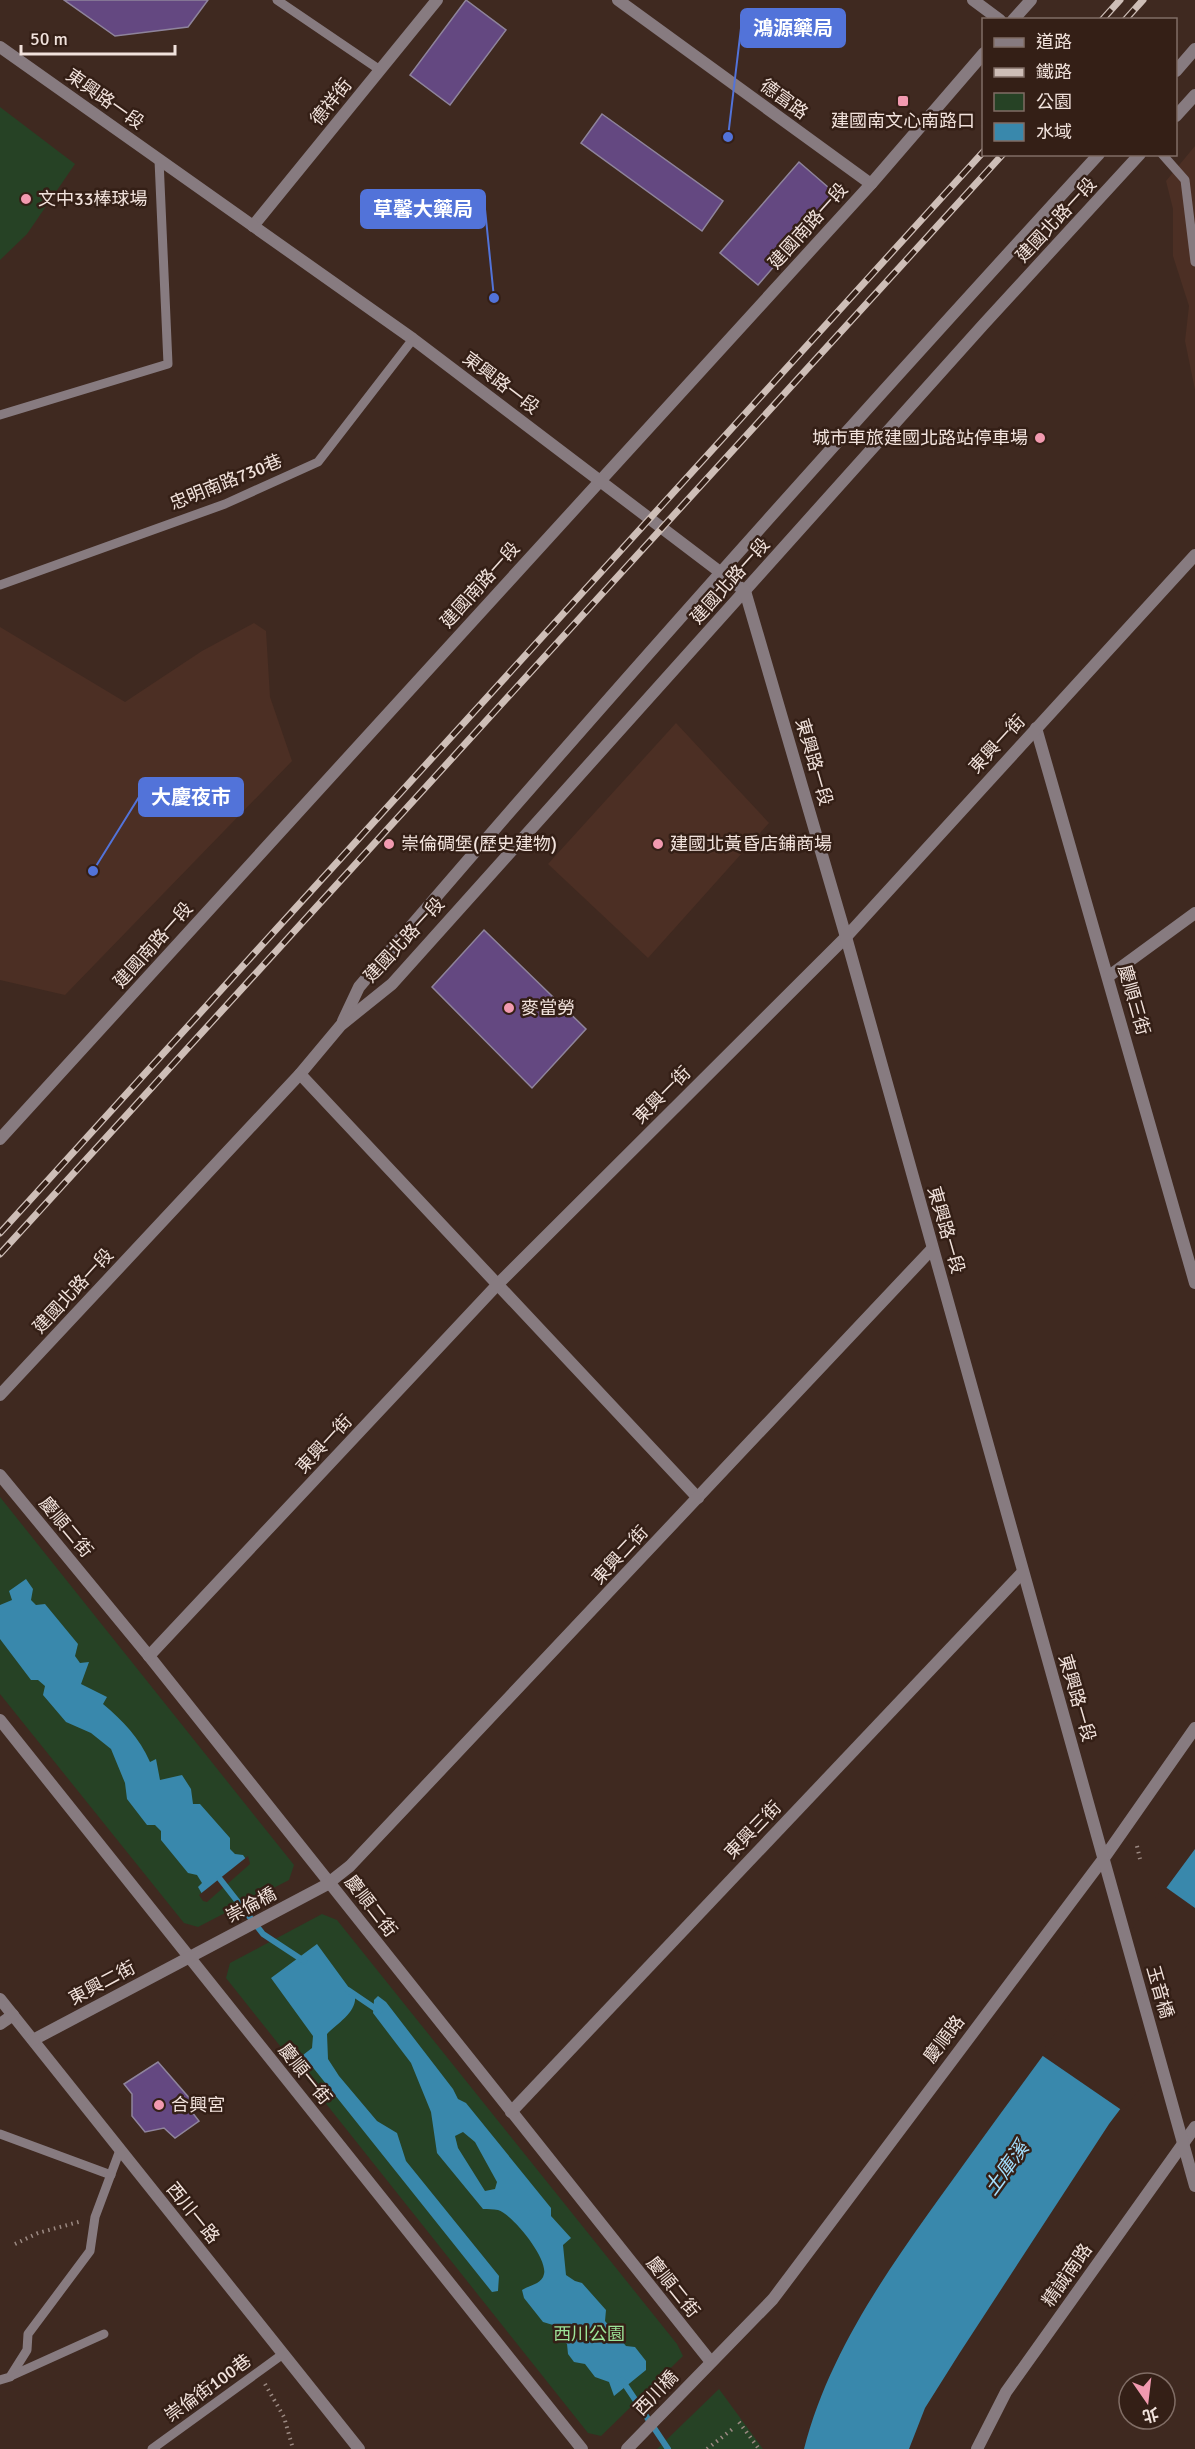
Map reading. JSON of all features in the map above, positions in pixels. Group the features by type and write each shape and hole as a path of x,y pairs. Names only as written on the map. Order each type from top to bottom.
{"street":[{"name":"德祥街","path":"253,226 437,0"},
{"name":"德富路","path":"618,0 871,184"},
{"path":"973,0 997,18"},
{"path":"1015,18 1032,0"},
{"name":"東興路一段","path":"0,47 413,339 745,591 846,937 1022,1573 1116,1902"},
{"path":"1177,70 1195,49"},
{"name":"建國南路一段","path":"0,1139 871,184 982,54"},
{"path":"1177,115 1195,95"},
{"name":"建國北路一段","path":"341,1025 359,987 585,724 1097,156"},
{"name":"建國北路一段","path":"0,1395 300,1074 341,1025 392,984 983,325 1138,156"},
{"name":"東興一街","path":"149,1656 498,1284 846,937 1195,555"},
{"name":"慶順三街","path":"1036,728 1109,976 1195,1283"},
{"path":"1109,976 1195,913"},
{"path":"300,1074 698,1498"},
{"name":"東興二街","path":"330,1882 350,1866 932,1249"},
{"name":"慶順二街","path":"0,1475 149,1656 711,2362"},
{"name":"東興三街","path":"511,2112 1022,1573"},
{"name":"慶順一街","path":"0,1720 582,2449"},
{"name":"慶順路","path":"711,2362 773,2299 1104,1858 1195,1728"},
{"name":"崇倫橋","path":"189,1958 330,1882"},
{"name":"玉音橋","path":"1116,1902 1171,2093 1183,2144"},
{"name":"東興二街","path":"33,2040 189,1958"},
{"name":"西川一路","path":"0,1999 359,2449"},
{"path":"0,2024 13,2015"},
{"name":"精誠南路","path":"977,2449 1006,2392 1195,2127"},
{"path":"1183,2144 1195,2186"},
{"name":"西川橋","path":"627,2449 711,2362"}],"lane":[{"path":"277,0 380,70"},
{"path":"1164,156 1185,180 1195,262"},
{"path":"0,415 168,364 159,160"},
{"name":"忠明南路730巷","path":"0,585 225,504 318,462 413,339"},
{"path":"0,2134 111,2175"},
{"path":"5,2378 27,2350 28,2334 90,2251 95,2217 120,2150"},
{"path":"5,2378 104,2334"},
{"name":"崇倫街100巷","path":"152,2449 283,2354"}],"path":[{"path":"1137,1846 1140,1859"},
{"path":"15,2244 38,2233 95,2217"},
{"path":"258,2373 284,2417 293,2449"},
{"path":"739,2422 759,2449"},
{"path":"707,2449 735,2427"}],"shaded area":[{"path":"1195,146 1195,390 1185,341 1189,306 1173,256 1173,209 1166,181"},
{"path":"254,623 266,631 270,697 292,761 65,995 0,980 0,627 125,702 202,651"},
{"name":"建國北黃昏店鋪商場","path":"676,723 769,823 648,958 548,864"}],"green space":[{"name":"文中33棒球場","path":"0,107 75,164 27,234 0,260"},
{"path":"0,1497 294,1865 289,1880 198,1927 184,1923 0,1694"},
{"name":"西川公園","path":"322,1914 337,1920 677,2344 683,2356 601,2436 588,2433 226,1978 230,1963"},
{"path":"719,2389 763,2449 657,2449"}],"water":[{"path":"26,1579 33,1589 31,1600 36,1605 45,1604 78,1644 75,1656 80,1663 89,1662 81,1684 107,1697 103,1704 130,1730 150,1762 156,1759 160,1780 182,1775 191,1789 193,1804 200,1804 230,1838 230,1849 235,1854 243,1855 248,1862 205,1899 198,1887 202,1883 197,1875 188,1873 161,1840 161,1831 155,1825 147,1825 127,1799 125,1783 111,1749 91,1733 66,1722 43,1695 45,1686 38,1680 31,1680 0,1639 0,1605 12,1600 9,1591"},
{"name":"土庫溪","path":"1195,1849 1195,2010 1109,2124 959,2354 925,2408 909,2449 804,2449 817,2407 834,2367 876,2290 900,2253"},
{"path":"317,1944 355,1996 350,2012 327,2034 328,2059 339,2076 377,2121 397,2133 406,2161 499,2276 498,2291 492,2292 303,2055 312,2048 313,2036 271,1978"},
{"path":"378,1996 386,2002 453,2089 458,2099 466,2103 551,2208 551,2216 571,2238 563,2245 566,2275 582,2283 606,2310 605,2321 626,2346 635,2347 646,2361 646,2370 614,2396 609,2382 595,2377 585,2364 574,2362 568,2354 567,2344 553,2325 543,2322 524,2298 522,2290 538,2282 544,2274 544,2267 535,2248 520,2228 504,2213 498,2210 483,2209 437,2153 431,2112 411,2063 373,2013 374,2000","holes":["463,2132 475,2142 497,2182 495,2189 485,2191 458,2148 455,2136"]}],"pier":[{"path":"248,1856 250,1864 207,1902 203,1901 199,1895"},
{"path":"1164,1886 1195,1908 1195,2015 1123,2111 1040,2054"}],"building":[{"path":"64,0 208,0 188,27 115,36"},
{"path":"466,0 506,30 450,105 410,75"},
{"path":"602,114 723,201 702,231 581,143"},
{"path":"799,162 836,194 758,285 720,253"},
{"name":"麥當勞","path":"484,930 586,1029 532,1088 432,987"},
{"name":"合興宮","path":"158,2062 191,2100 188,2107 199,2121 175,2138 164,2128 145,2132 132,2116 132,2094 124,2084"}],"waterway":[{"path":"220,1879 263,1934 304,1961"},
{"path":"348,1990 379,2011"},
{"path":"622,2380 668,2449"}],"railway":[{"path":"1104,18 1120,0"},
{"path":"1127,18 1143,0"},
{"path":"0,1233 982,153"},
{"path":"0,1254 1001,156"}],"place":[{"name":"建國南文心南路口","path":"903,101"},
{"name":"鴻源藥局","path":"728,137"},
{"name":"文中33棒球場","path":"26,199"},
{"name":"草馨大藥局","path":"494,298"},
{"name":"城市車旅建國北路站停車場","path":"1040,438"},
{"name":"崇倫碉堡(歷史建物)","path":"389,844"},
{"name":"建國北黃昏店鋪商場","path":"658,844"},
{"name":"大慶夜市","path":"93,871"},
{"name":"麥當勞","path":"509,1008"},
{"name":"合興宮","path":"159,2105"}]}
